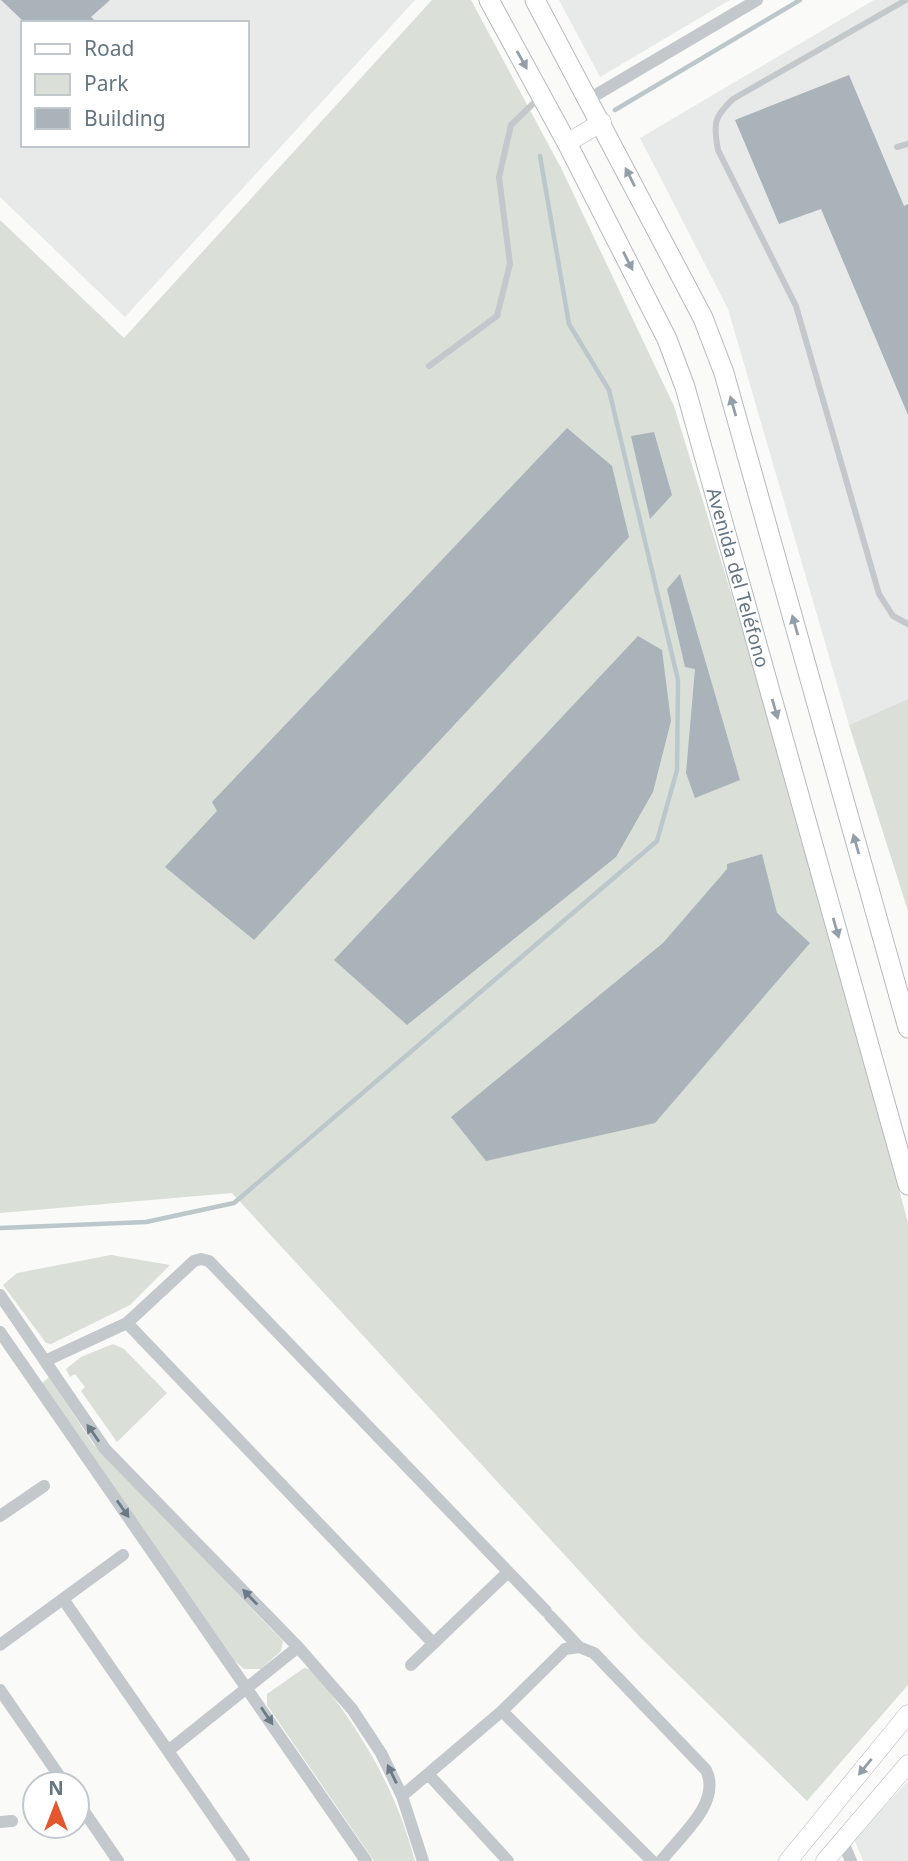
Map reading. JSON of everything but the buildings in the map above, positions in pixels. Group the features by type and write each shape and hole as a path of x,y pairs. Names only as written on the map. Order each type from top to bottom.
{"main road":[{"name":"Avenida del Teléfono","path":"489,0 567,143 667,338 685,387 908,1185"},
{"path":"535,0 703,318 724,373 908,1028"},
{"path":"567,143 601,122"},
{"path":"788,1861 908,1714"},
{"path":"825,1861 908,1764"}],"street":[{"path":"589,99 757,0"},
{"path":"32,1380 48,1365 127,1323 194,1261 209,1261 579,1647 594,1653 706,1770 712,1782 709,1799 661,1861"},
{"path":"0,1295 105,1449 298,1647 352,1709 381,1753 402,1796 423,1861"},
{"path":"127,1323 433,1643"},
{"path":"0,1332 366,1861"},
{"path":"2,1509 44,1486"},
{"path":"0,1645 123,1555"},
{"path":"411,1665 508,1572"},
{"path":"63,1599 244,1861"},
{"path":"168,1751 249,1689 298,1647"},
{"path":"402,1796 502,1711 565,1649 579,1647"},
{"path":"0,1690 55,1770"},
{"path":"502,1711 652,1861"},
{"path":"429,1775 508,1861"},
{"path":"91,1821 118,1861"},
{"path":"842,1842 851,1861"}],"lane":[{"path":"906,0 733,99 717,114 715,132 718,150 796,306 879,594 893,616 908,624"},
{"path":"429,366 497,316 510,264 499,177 512,125 542,96"},
{"path":"897,147 908,144"}],"shaded area":[{"path":"0,0 415,0 125,317 0,197"},
{"path":"559,0 730,0 600,77"},
{"path":"874,0 908,0 908,699 849,725 728,309 640,138"},
{"path":"908,1781 908,1861 863,1861 854,1839"}],"green space":[{"path":"432,0 471,0 562,170 674,406 790,787 908,1223 908,1685 807,1801 640,1637 232,1193 0,1213 0,220 124,338"},
{"path":"908,699 908,911 849,725"},
{"path":"111,1255 170,1265 130,1305 51,1344 46,1343 3,1285 17,1273"},
{"path":"113,1344 124,1349 167,1393 117,1442 81,1391 85,1387 75,1374 70,1377 66,1369 81,1357"},
{"path":"49,1377 93,1444 283,1641 281,1651 261,1669 244,1669 235,1661 41,1384"},
{"path":"304,1668 312,1670 319,1678 351,1722 377,1765 398,1810 415,1861 374,1861 267,1705 267,1694"}],"waterway":[{"path":"615,110 800,0"},
{"path":"0,1228 146,1222 234,1203 657,841 677,770 678,680 609,390 569,324 540,156"}]}
